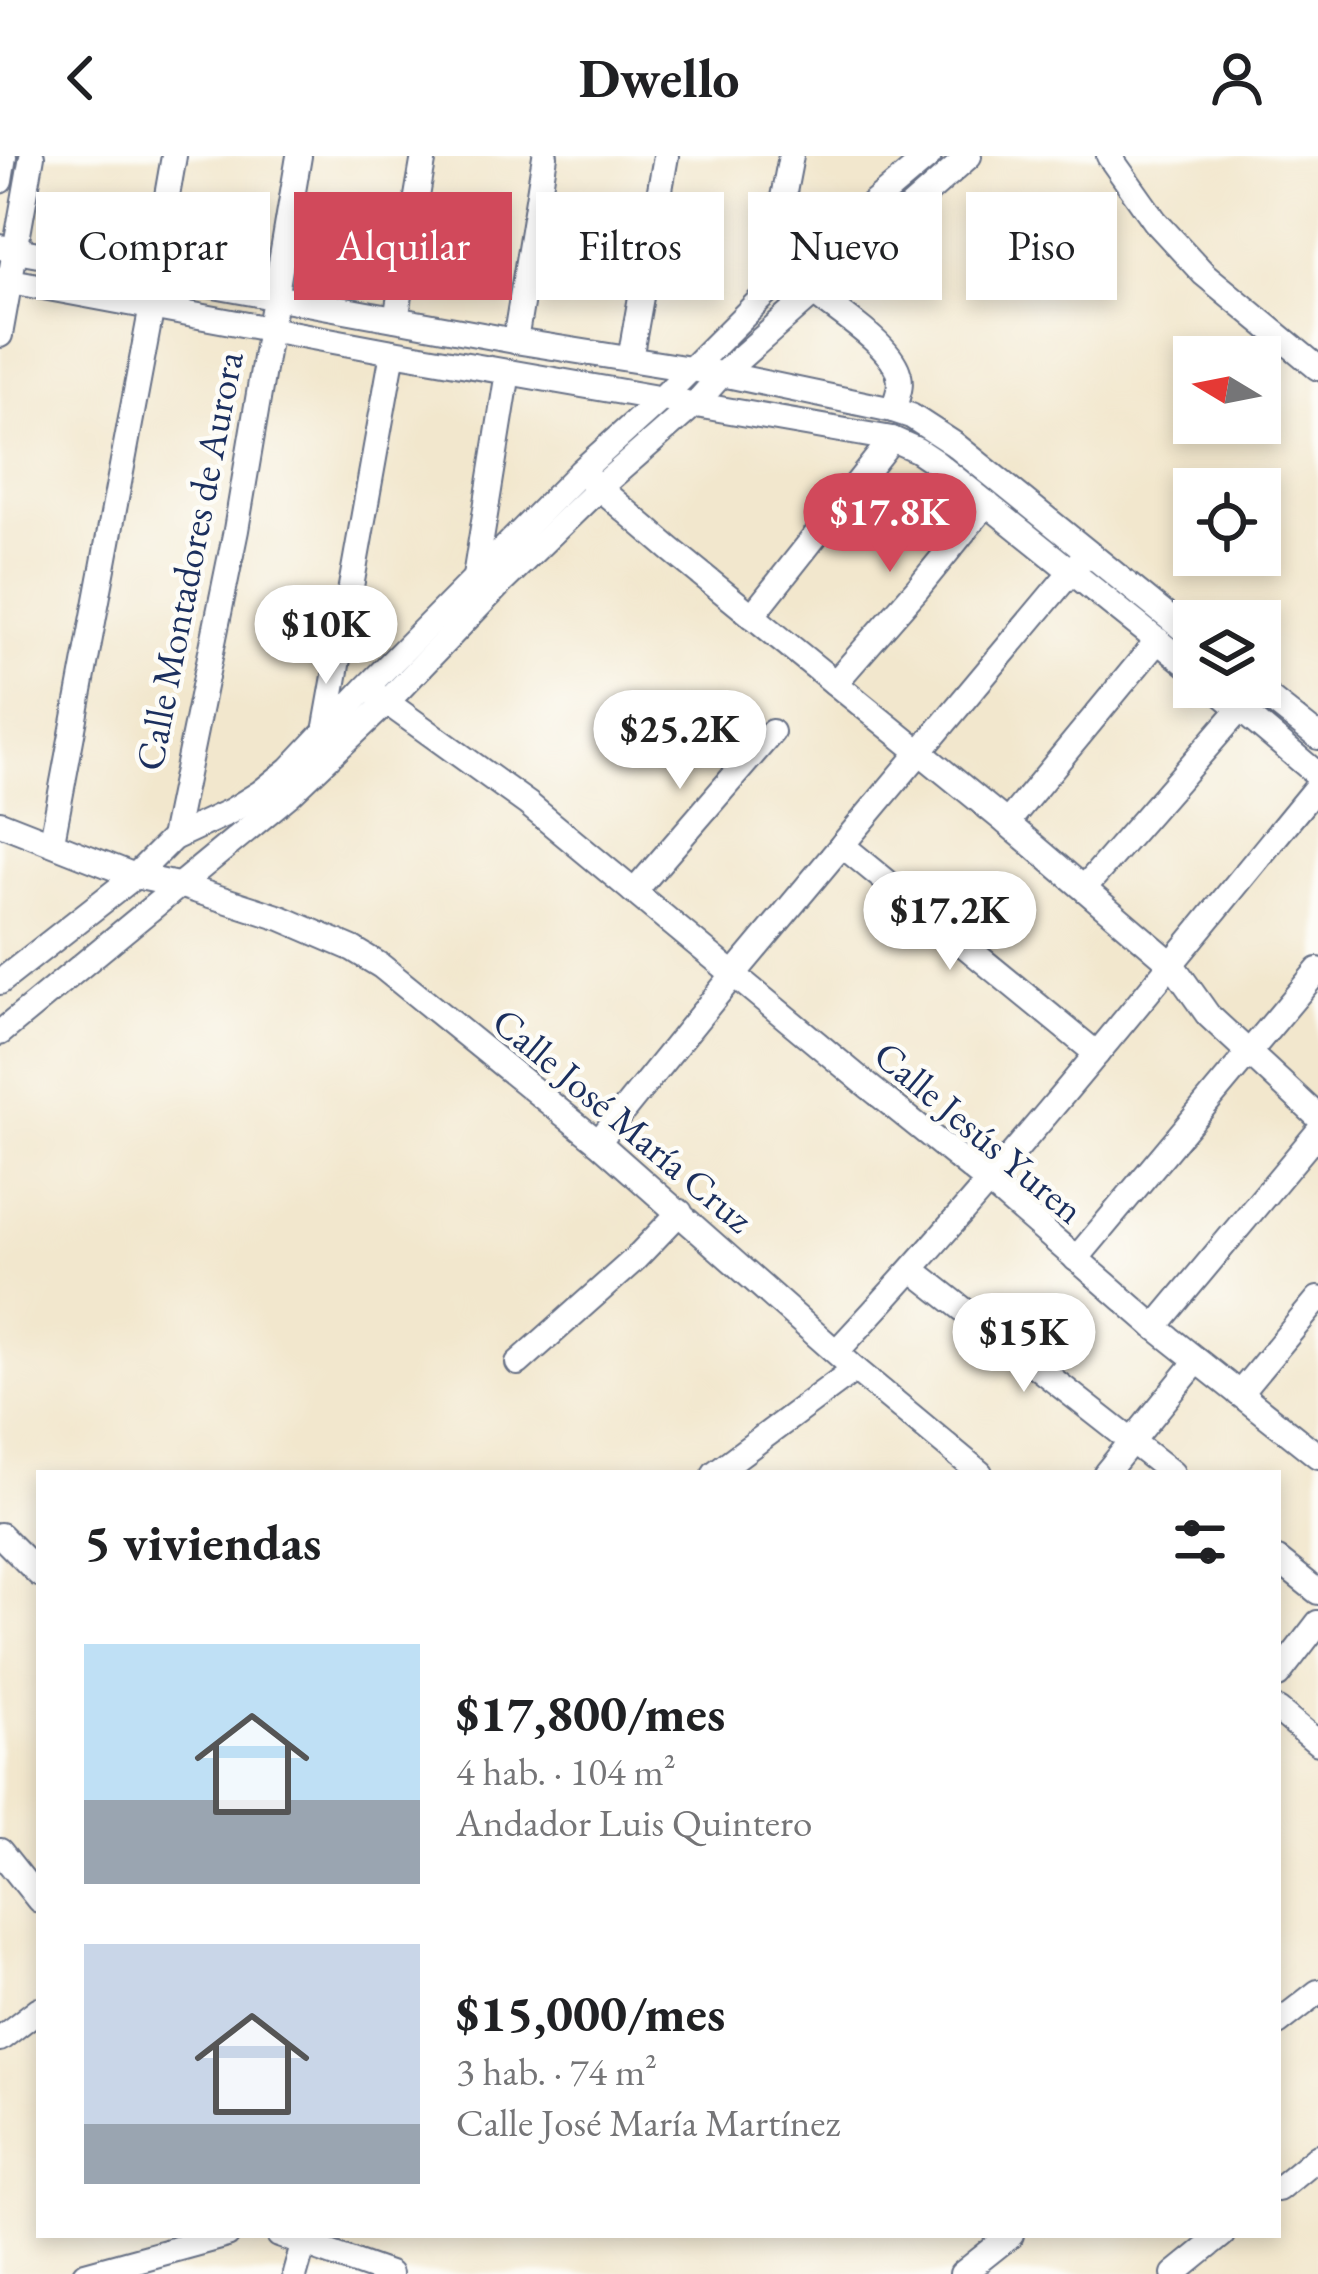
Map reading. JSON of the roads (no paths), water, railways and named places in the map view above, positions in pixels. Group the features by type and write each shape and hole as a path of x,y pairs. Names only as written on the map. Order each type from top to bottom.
{"street":[{"path":"0,181 4,156"},
{"path":"0,335 8,249 32,156"},
{"path":"168,192 174,156"},
{"name":"Calle Montadores de Aurora","path":"173,838 236,530 299,156"},
{"path":"396,319 424,156"},
{"path":"515,341 545,156"},
{"path":"630,359 666,156"},
{"path":"784,192 791,156"},
{"path":"928,192 969,156"},
{"path":"1109,156 1155,220 1204,274 1318,368"},
{"path":"885,192 924,158"},
{"path":"5,279 892,439 917,450 987,503 1173,624"},
{"path":"270,297 722,374 911,416 953,444 1173,652"},
{"path":"0,982 135,876 173,838 260,794 325,732 376,695 499,586 661,399 760,300"},
{"path":"0,1033 290,795 476,577 590,480 696,404 722,374 806,300"},
{"path":"823,300 886,352 897,368 900,387 893,410"},
{"path":"52,842 152,306"},
{"path":"325,732 393,352"},
{"path":"476,577 508,372"},
{"path":"752,616 892,439"},
{"path":"590,480 1171,963 1208,1015 1318,1117"},
{"path":"835,682 987,503"},
{"path":"598,1142 1080,561"},
{"path":"1007,823 1158,640"},
{"name":"Calle Jesús Yuren","path":"376,695 528,805 988,1182 1155,1327 1318,1456"},
{"path":"1281,708 1318,737"},
{"path":"1084,888 1240,709 1318,775"},
{"path":"634,892 772,732"},
{"path":"718,1470 846,1360 913,1270 1318,785"},
{"name":"Calle José María Cruz","path":"0,823 135,876 182,886 281,919 367,957 598,1142 976,1470"},
{"path":"842,845 1097,1054"},
{"path":"1076,1259 1318,970"},
{"path":"1155,1327 1318,1132"},
{"path":"518,1363 680,1212"},
{"path":"913,1270 1168,1470"},
{"path":"1239,1394 1318,1299"},
{"path":"1108,1470 1197,1360"},
{"path":"0,1535 36,1571"},
{"path":"1281,1562 1318,1592"},
{"path":"1281,1671 1318,1623"},
{"path":"1281,1716 1318,1743"},
{"path":"0,1851 36,1896"},
{"path":"1281,2021 1318,1992"},
{"path":"0,2039 36,2011"},
{"path":"1281,2187 1318,2156"},
{"path":"85,2274 216,2238"},
{"path":"962,2274 1006,2238"},
{"path":"1174,2274 1218,2238"},
{"path":"292,2239 330,2264 388,2274"},
{"path":"292,2239 295,2274"}]}
